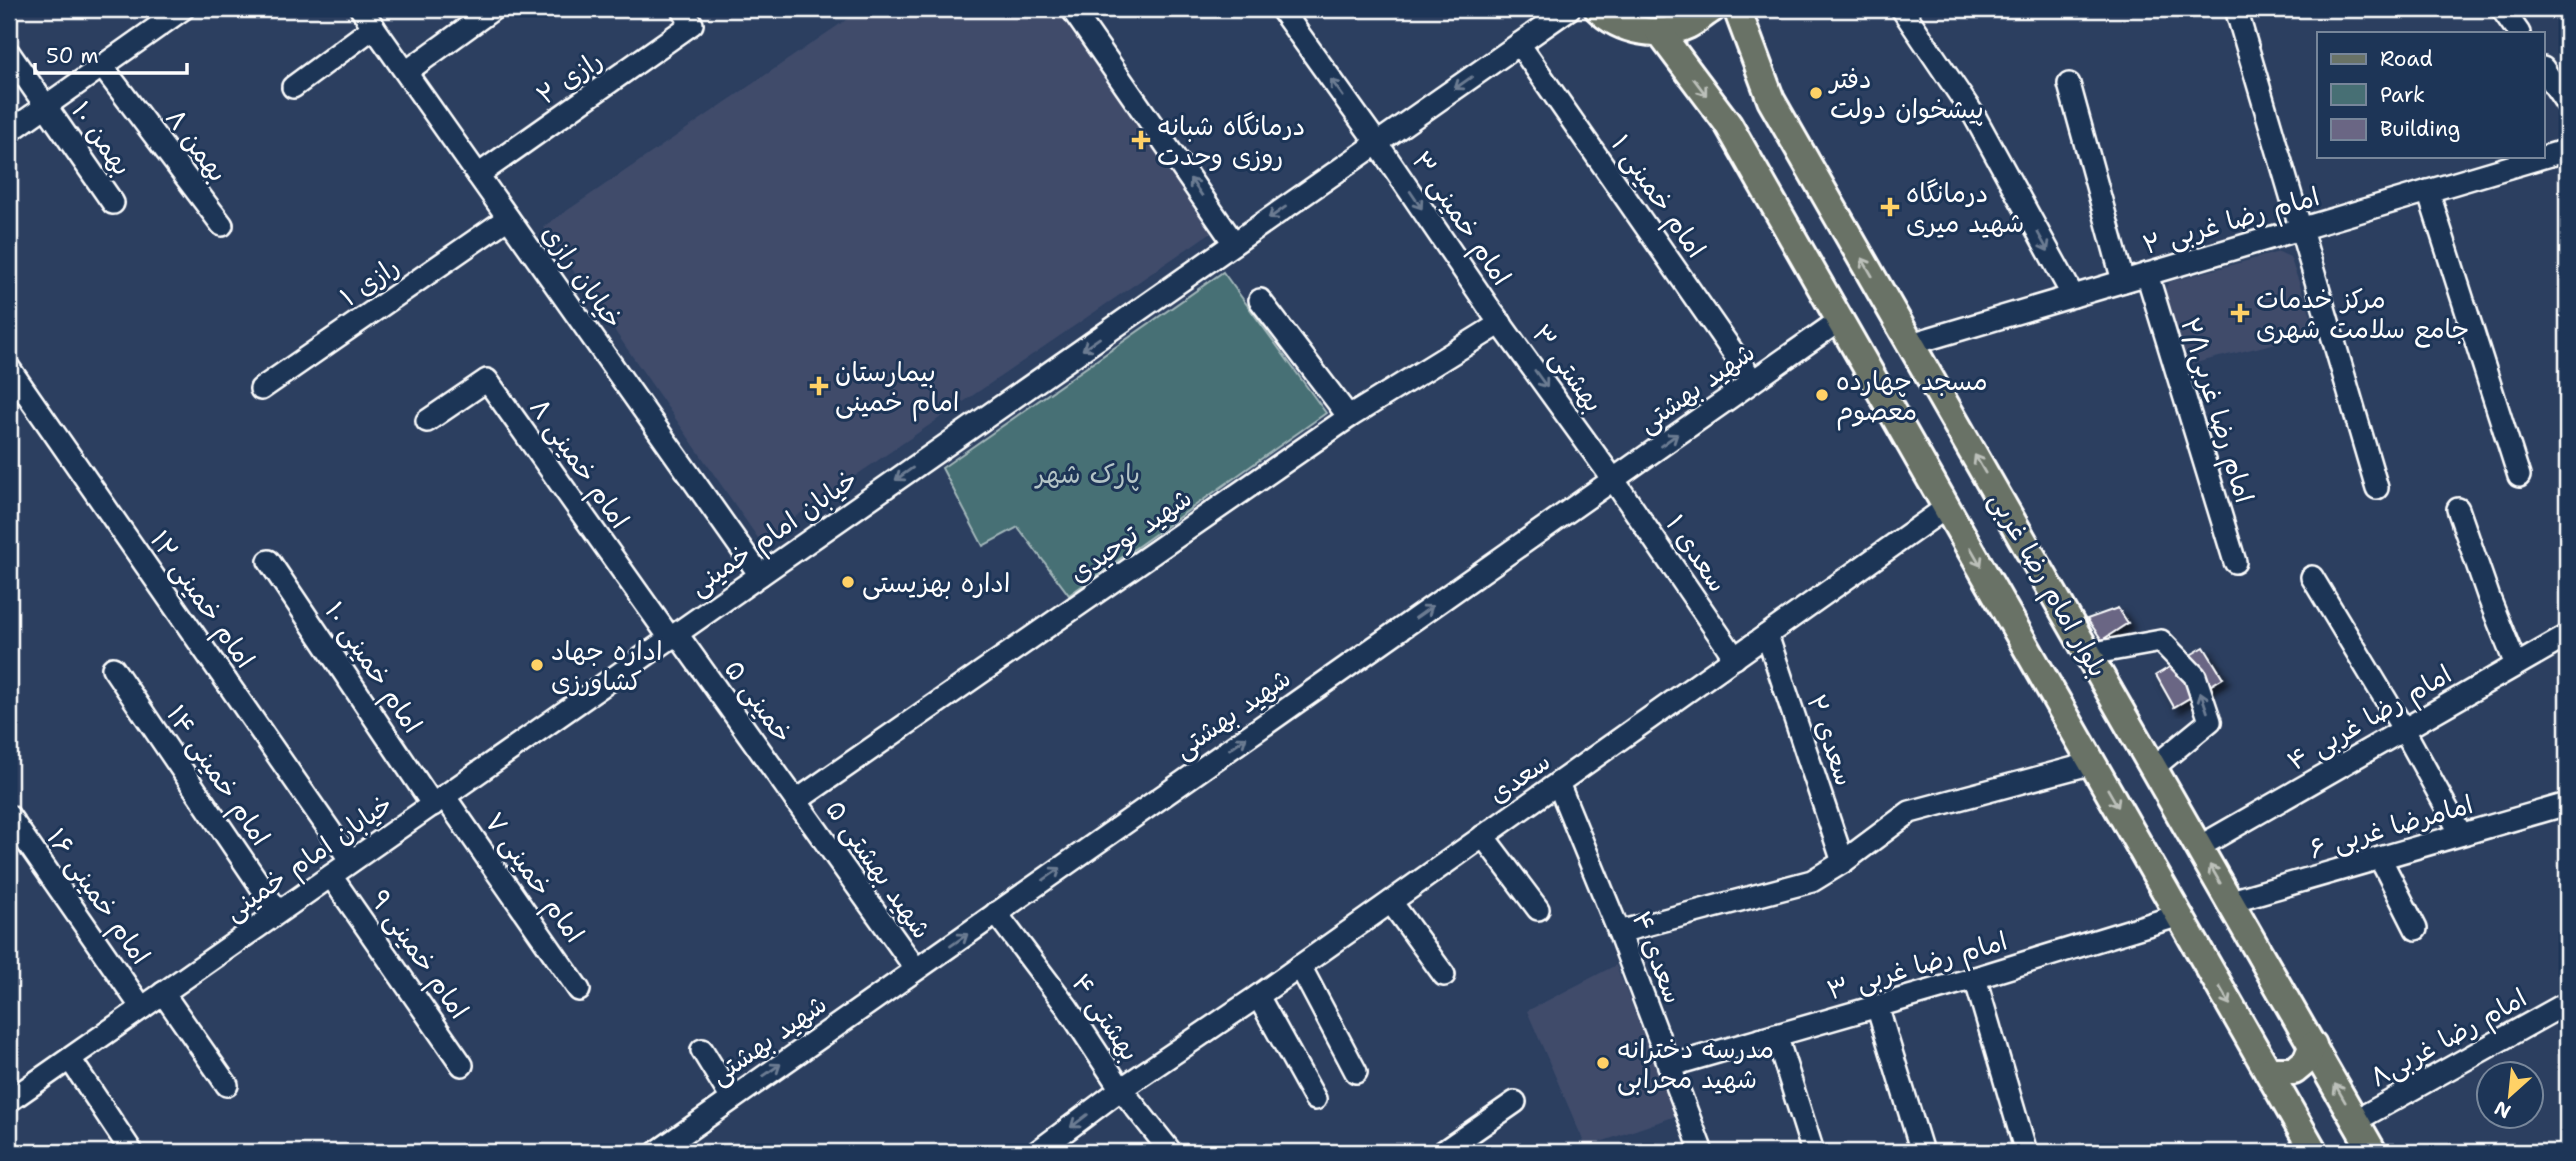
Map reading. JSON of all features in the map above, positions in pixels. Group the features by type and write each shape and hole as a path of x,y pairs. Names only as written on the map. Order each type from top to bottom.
{"main road":[{"path":"1598,9 1631,29 1659,32 1688,25 1712,9"},
{"name":"بلوار امام رضا غربی","path":"1737,9 1771,100 2373,1152"},
{"name":"بلوار امام رضا غربی","path":"1659,32 1728,124 2314,1152"},
{"path":"2268,1071 2294,1071 2306,1061 2313,1045"}],"street":[{"path":"9,132 183,9"},
{"name":"خیابان رازی","path":"361,9 760,575"},
{"path":"406,72 493,9"},
{"path":"1072,9 1234,243"},
{"name":"امام خمینی ۳","path":"1281,9 1501,323"},
{"name":"خیابان امام خمینی","path":"9,1101 1569,9"},
{"path":"1902,9 1975,117 2073,296"},
{"path":"2236,9 2377,488"},
{"path":"2502,9 2518,32"},
{"name":"رازی ۲","path":"478,175 687,16"},
{"path":"293,87 374,27"},
{"name":"امام خمینی ۱","path":"1519,44 1753,381"},
{"name":"بهمن ۱۰","path":"9,53 113,203"},
{"name":"بهمن ۸","path":"102,66 222,225"},
{"path":"2544,70 2567,104"},
{"path":"2069,84 2123,281"},
{"name":"امام رضا غربی ۲","path":"2544,157 2567,150"},
{"name":"امام رضا غربی ۲","path":"1911,344 2540,158"},
{"path":"2428,191 2519,476"},
{"name":"رازی ۱","path":"261,389 508,218"},
{"name":"امام رضا غربی۲/۱","path":"2147,274 2235,562"},
{"path":"1260,300 1349,417"},
{"name":"شهید بهشتی","path":"657,1152 1840,320"},
{"name":"شهید توحیدی","path":"796,801 1349,417 1501,323"},
{"name":"بهشتی ۳","path":"1501,323 1614,479"},
{"name":"امام خمینی ۱۲","path":"9,368 351,861"},
{"name":"امام خمینی ۸","path":"427,421 487,380 673,636"},
{"name":"سعدی ۱","path":"1614,479 1735,658"},
{"name":"سعدی","path":"1037,1152 1121,1089 1300,967 1947,507"},
{"path":"2458,509 2516,665"},
{"name":"امام خمینی ۱۰","path":"269,561 438,800"},
{"path":"2312,577 2404,730 2461,834"},
{"name":"سعدی ۲","path":"1767,635 1843,862"},
{"name":"خمینی ۵","path":"673,636 796,801"},
{"name":"امام رضا غربی ۴","path":"2199,847 2567,636"},
{"path":"2089,654 2161,641 2194,676 2210,721 2154,767"},
{"name":"امام خمینی ۱۴","path":"113,668 278,912"},
{"path":"1619,932 1812,881 1843,862 1910,812 2093,763"},
{"name":"سعدی ۴","path":"1558,783 1619,932 1702,1152"},
{"name":"امام خمینی ۷","path":"438,800 579,990"},
{"name":"شهید بهشتی ۵","path":"796,801 916,969"},
{"name":"امامرضا غربی ۶","path":"2231,901 2567,804"},
{"name":"امام خمینی ۱۶","path":"9,816 142,1007"},
{"path":"1483,836 1538,909"},
{"path":"2380,858 2416,929"},
{"name":"امام خمینی ۹","path":"331,876 462,1065"},
{"path":"1391,902 1444,975"},
{"name":"بهشتی ۴","path":"996,913 1067,1007 1121,1089 1171,1152"},
{"name":"امام رضا غربی ۳","path":"1669,1066 1975,978 2180,915"},
{"path":"1300,967 1356,1072"},
{"path":"1975,978 2026,1152"},
{"path":"163,993 227,1085"},
{"path":"1258,996 1315,1099"},
{"name":"امام رضا غربی۸","path":"2355,1121 2567,1003"},
{"path":"1877,1006 1922,1152"},
{"path":"1776,1035 1813,1152"},
{"path":"702,1049 732,1098"},
{"path":"70,1059 132,1152"},
{"path":"1443,1152 1515,1102"}],"shaded area":[{"name":"بیمارستان امام خمینی","path":"862,9 1059,9 1213,231 760,541 543,227"},
{"name":"مرکز خدمات جامع سلامت شهری","path":"2279,252 2290,257 2317,333 2187,365 2164,292 2169,282"},
{"name":"مدرسه دخترانه شهید محرابی","path":"1616,965 1676,1116 1586,1147 1527,1011"}],"green space":[{"name":"پارک شهر","path":"1223,272 1326,413 1069,595 1018,527 983,546 942,468"}],"building":[{"path":"2118,608 2128,623 2102,640 2087,619"},
{"path":"2204,647 2223,678 2174,707 2156,675"}],"place":[{"name":"دفتر پیشخوان دولت","path":"1816,93"},
{"name":"درمانگاه شبانه روزی وحدت","path":"1141,140"},
{"name":"درمانگاه شهید میری","path":"1890,207"},
{"name":"مرکز خدمات جامع سلامت شهری","path":"2240,313"},
{"name":"بیمارستان امام خمینی","path":"819,386"},
{"name":"مسجد چهارده معصوم","path":"1822,395"},
{"name":"اداره بهزیستی","path":"848,582"},
{"name":"اداره جهاد کشاورزی","path":"537,665"},
{"name":"مدرسه دخترانه شهید محرابی","path":"1603,1063"}]}
